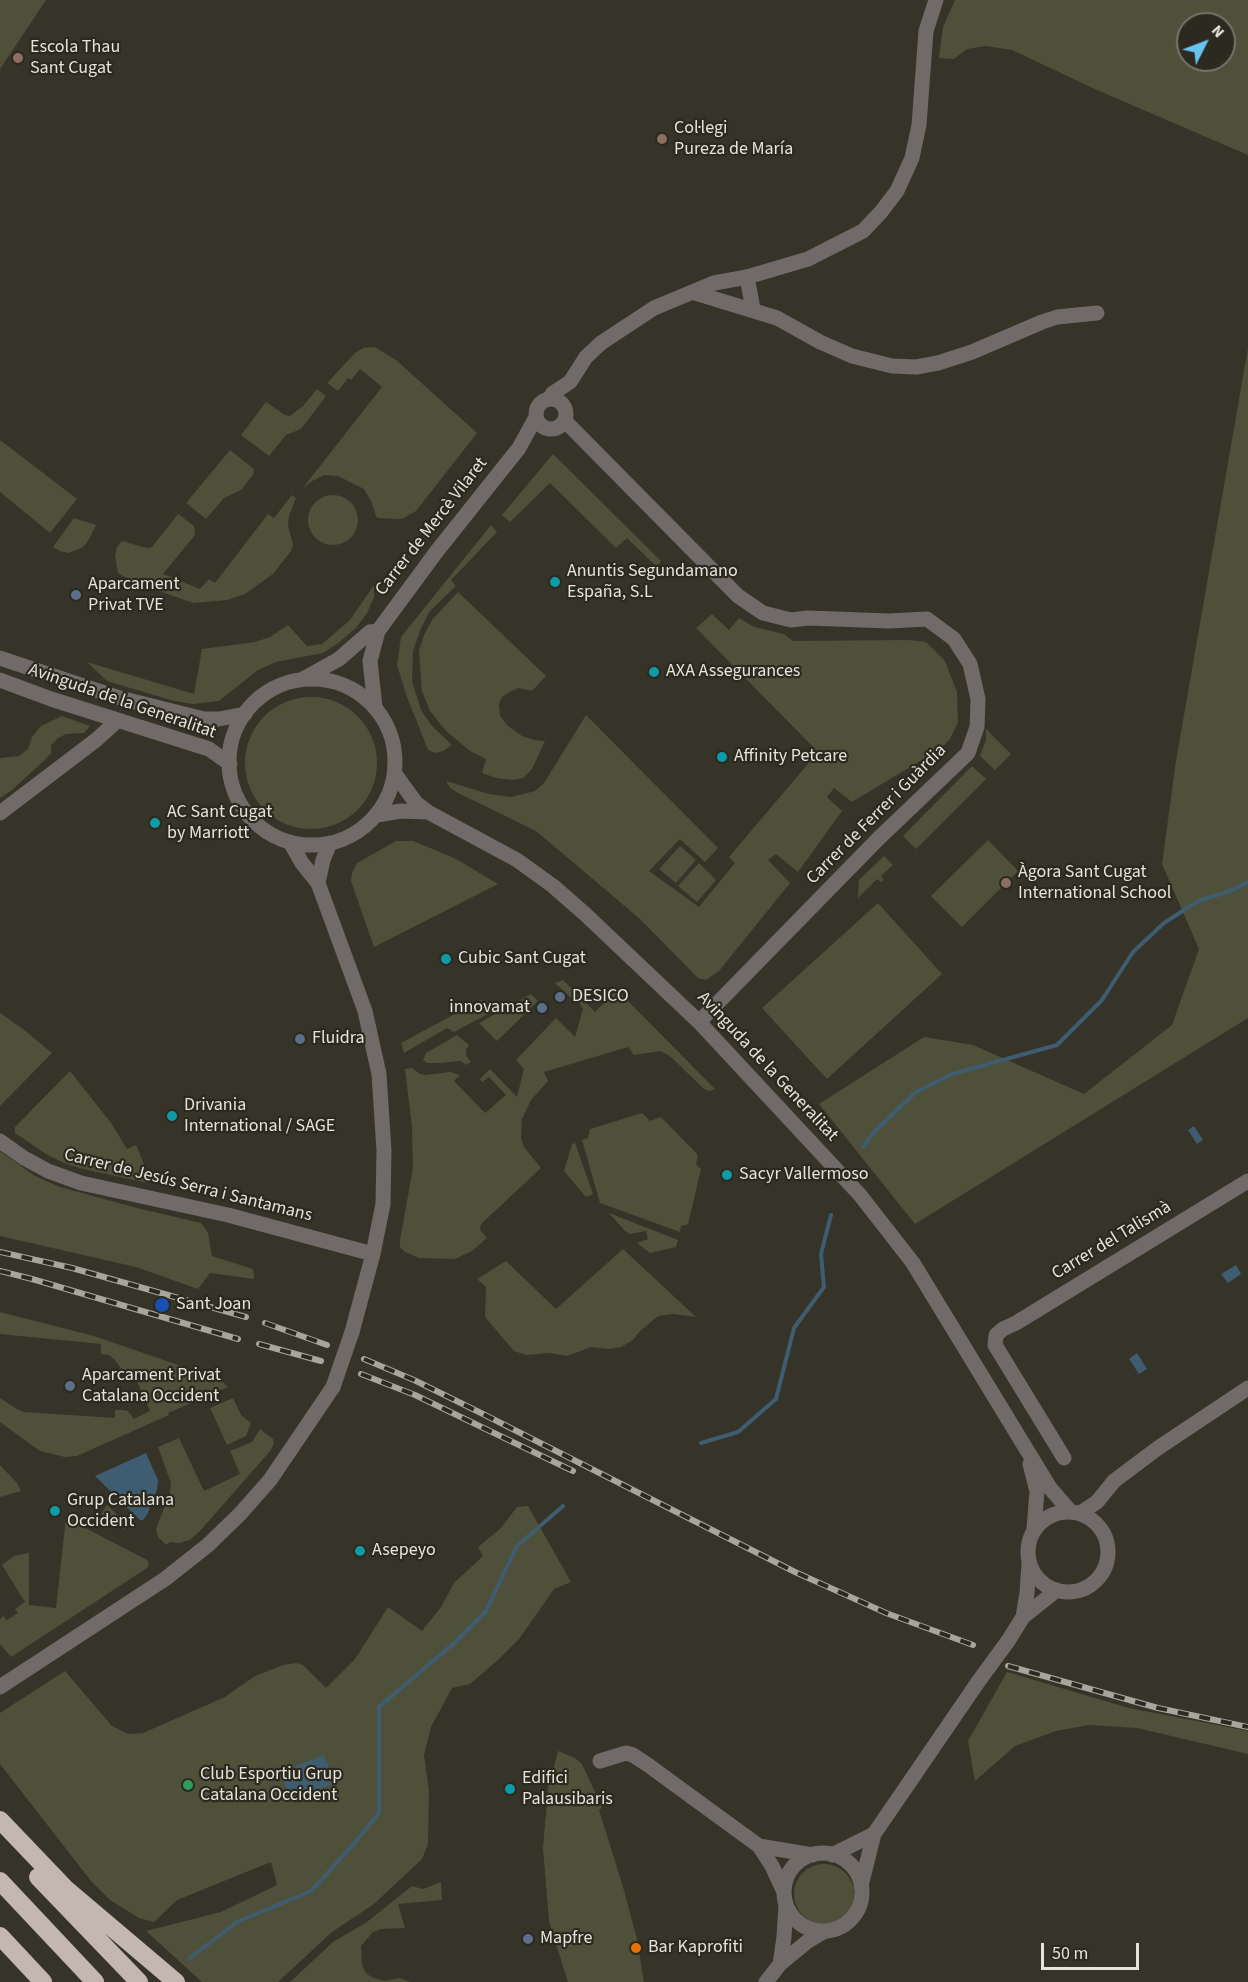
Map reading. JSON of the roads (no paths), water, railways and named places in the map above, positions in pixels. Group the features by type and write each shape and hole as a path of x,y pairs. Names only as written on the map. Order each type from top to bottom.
{"highway":[{"path":"0,1820 65,1888 176,1982"},
{"path":"0,1834 81,1924 138,1982"},
{"path":"0,1881 95,1982"},
{"path":"0,1936 43,1982"}],"street":[{"path":"570,382 541,404 536,417 541,425 549,429 558,427 564,414 570,382 586,357 603,341 654,308 714,283 747,277 808,260 863,231 897,191 908,170 919,125 924,42 936,0"},
{"path":"747,277 753,309"},
{"path":"692,292 753,309 777,318 820,342 852,356 892,366 916,367 938,363 972,352 1057,317 1097,313"},
{"path":"549,399 558,401 564,414"},
{"name":"Carrer de Ferrer i Guàrdia","path":"564,414 738,596 763,613 791,620 808,618 889,621 927,619 954,639 970,664 978,699 977,727 968,753 871,846 699,1022"},
{"name":"Carrer de Mercè Vilaret","path":"375,707 370,661 378,631 436,551 519,448 536,417"},
{"name":"Carrer de Mercè Vilaret","path":"519,448 540,432 549,429"},
{"name":"Carrer de Mercè Vilaret","path":"301,680 339,659 370,632 378,631"},
{"name":"Avinguda de la Generalitat","path":"0,658 120,698 204,719 219,719 245,714"},
{"path":"319,679 354,690 375,707 386,724 393,743 394,774 390,791 377,814 356,833 330,843 314,845 290,842 267,831 248,814 235,791 230,764 233,738 245,714 256,701 281,685 301,680 319,679"},
{"name":"Avinguda de la Generalitat","path":"0,680 117,721 208,749 230,764"},
{"path":"0,813 96,740 117,721"},
{"name":"Avinguda de la Generalitat","path":"394,774 408,794 428,812 501,850 553,886 621,946 699,1022 860,1195 912,1263 1050,1488 1075,1512"},
{"name":"Avinguda de la Generalitat","path":"377,814 401,811 428,812"},
{"path":"0,1687 165,1579 208,1545 240,1514 270,1480 333,1386 352,1332 373,1254 383,1204 384,1151 379,1074 365,1011 318,883 302,863 290,842"},
{"path":"318,883 322,860 330,843"},
{"name":"Carrer de Jesús Serra i Santamans","path":"0,1141 48,1171 81,1183 228,1215 373,1254"},
{"name":"Carrer del Talismà","path":"1064,1458 995,1346 996,1335 1245,1188"},
{"path":"1023,1617 1027,1593 1028,1546 1035,1529 1050,1515 1075,1512 1103,1496 1114,1481 1158,1448 1248,1388"},
{"name":"Avinguda de la Generalitat","path":"1026,1449 1037,1491 1035,1529"},
{"path":"1102,1531 1103,1496"},
{"path":"1029,1561 1039,1580 1057,1590 1071,1592 1080,1590 1092,1584 1102,1574 1106,1566 1108,1544 1095,1521 1075,1512"},
{"path":"600,1761 618,1754 633,1755 759,1846 772,1866 790,1914 802,1925 813,1930 825,1931 839,1928 852,1918 860,1903 861,1886 874,1834 1023,1617 1057,1590"},
{"path":"832,1855 874,1834"},
{"path":"759,1846 841,1858 858,1875 861,1886"},
{"path":"780,1964 784,1937 786,1878 792,1868 813,1855"},
{"path":"766,1982 780,1964 808,1941 825,1931"}],"water":[{"path":"1194,1126 1203,1140 1197,1144 1188,1130"},
{"path":"1236,1265 1241,1274 1228,1283 1221,1274"},
{"path":"1137,1353 1147,1369 1139,1374 1129,1359"},
{"path":"146,1453 158,1480 157,1490 147,1515 140,1520 95,1476"},
{"path":"324,1755 335,1783 292,1800 280,1772"},
{"path":"335,1787 338,1796 322,1801 319,1793"}],"waterway":[{"path":"863,1147 875,1131 916,1092 952,1074 1057,1045 1102,1000 1133,952 1164,923 1198,901 1233,890 1248,882"},
{"path":"701,1443 738,1432 776,1399 794,1328 824,1287 821,1254 831,1215"},
{"path":"190,1958 237,1922 311,1891 352,1846 379,1813 379,1707 454,1643 486,1611 517,1546 563,1506"}],"railway":[{"path":"0,1252 72,1268 246,1317"},
{"path":"0,1271 238,1339"},
{"path":"265,1323 327,1345"},
{"path":"259,1344 321,1361"},
{"path":"364,1359 414,1380 483,1414 795,1572 886,1613 973,1645"},
{"path":"361,1374 415,1395 573,1471"},
{"path":"1008,1666 1158,1708 1248,1727"}],"place":[{"name":"Escola Thau Sant Cugat","path":"18,58"},
{"name":"Col·legi Pureza de María","path":"662,139"},
{"name":"Anuntis Segundamano España, S.L","path":"555,582"},
{"name":"Aparcament Privat TVE","path":"76,595"},
{"name":"AXA Assegurances","path":"654,672"},
{"name":"Affinity Petcare","path":"722,757"},
{"name":"AC Sant Cugat by Marriott","path":"155,823"},
{"name":"Àgora Sant Cugat International School","path":"1006,883"},
{"name":"Cubic Sant Cugat","path":"446,959"},
{"name":"DESICO","path":"560,997"},
{"name":"innovamat","path":"542,1008"},
{"name":"Fluidra","path":"300,1039"},
{"name":"Drivania International / SAGE","path":"172,1116"},
{"name":"Sacyr Vallermoso","path":"727,1175"},
{"name":"Sant Joan","path":"162,1305"},
{"name":"Aparcament Privat Catalana Occident","path":"70,1386"},
{"name":"Grup Catalana Occident","path":"55,1511"},
{"name":"Asepeyo","path":"360,1551"},
{"name":"Club Esportiu Grup Catalana Occident","path":"188,1785"},
{"name":"Edifici Palausibaris","path":"510,1789"},
{"name":"Mapfre","path":"528,1939"},
{"name":"Bar Kaprofiti","path":"636,1948"}]}
